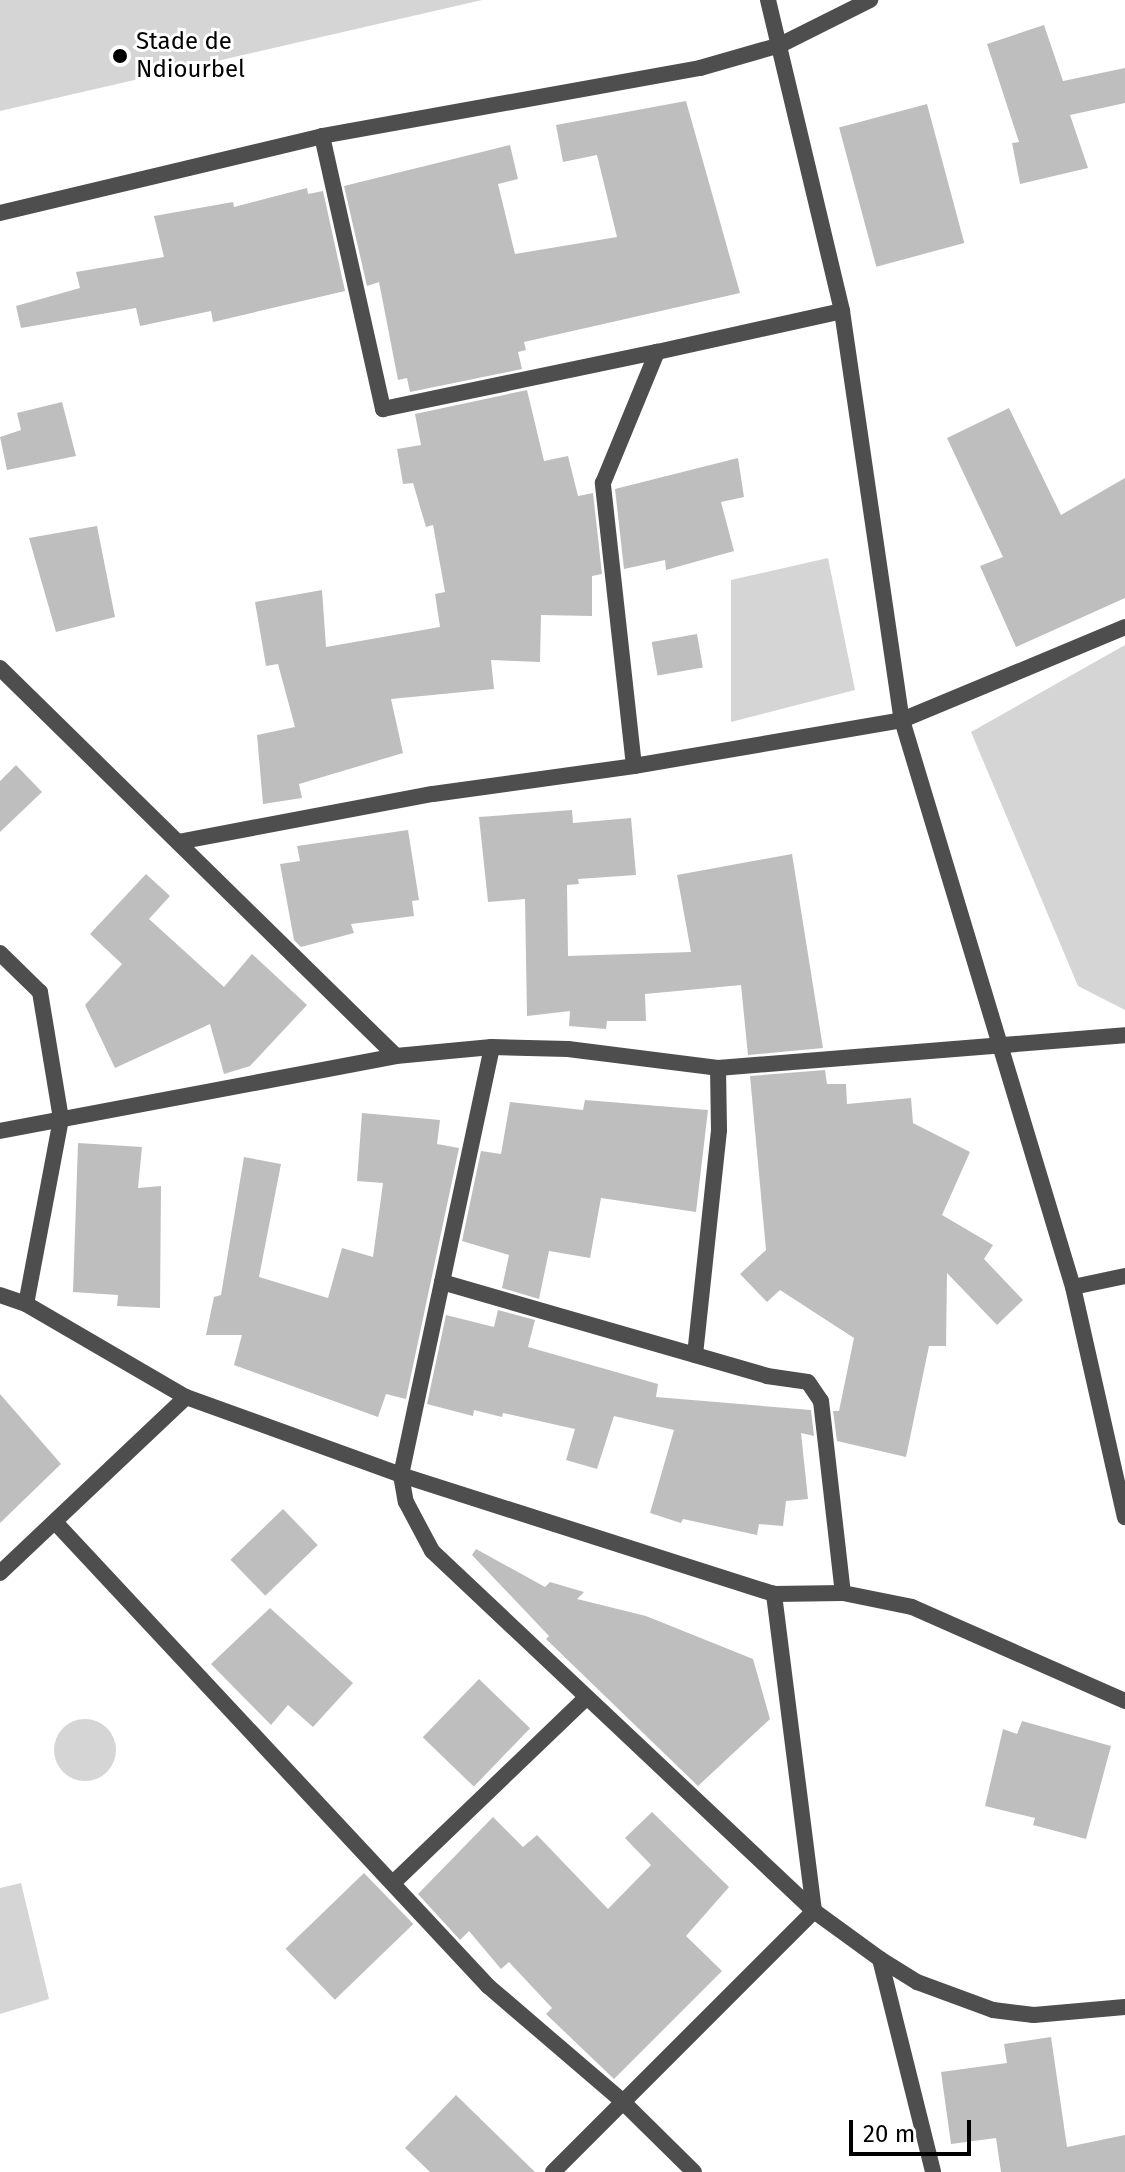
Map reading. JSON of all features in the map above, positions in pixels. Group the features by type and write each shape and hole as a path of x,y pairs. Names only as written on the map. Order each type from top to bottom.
{"street":[{"path":"768,0 842,311 902,720 995,1043 1073,1287 1125,1517"},
{"path":"0,213 322,136 700,68 780,45 870,0"},
{"path":"322,136 383,409 842,311"},
{"path":"634,766 603,483 657,352"},
{"path":"178,842 433,794 634,766 902,720 1125,627"},
{"path":"0,668 396,1056"},
{"path":"0,953 40,992 61,1119 26,1304"},
{"path":"0,1131 396,1056 492,1047 568,1049 718,1068 995,1043 1125,1035"},
{"path":"492,1047 401,1475 406,1502 432,1551 585,1699 814,1911 880,1959 929,1988 993,2010 1034,2015 1125,2007"},
{"path":"695,1355 719,1130 718,1068"},
{"path":"1073,1287 1125,1276"},
{"path":"442,1282 767,1376 808,1382 821,1401 843,1593"},
{"path":"0,1295 26,1304 186,1397 401,1475 774,1594 843,1593 912,1607 1125,1701"},
{"path":"0,1573 186,1397"},
{"path":"55,1522 488,1986 622,2101 694,2172"},
{"path":"774,1594 814,1911"},
{"path":"393,1883 585,1699"},
{"path":"553,2172 814,1911"},
{"path":"880,1959 933,2172"}],"shaded area":[{"name":"Stade de Ndiourbel","path":"0,0 482,0 0,111"},
{"path":"828,558 855,690 731,722 731,580"},
{"path":"1125,645 1125,1010 1078,986 971,732"},
{"path":"85,1719 97,1721 107,1728 114,1738 114,1762 107,1772 97,1779 85,1781 73,1779 63,1772 56,1762 54,1750 56,1738 63,1728 73,1721"},
{"path":"21,1883 49,1999 0,2014 0,1888"}],"building":[{"path":"1044,25 1063,81 1125,68 1125,103 1070,115 1088,168 1020,184 1012,143 1019,142 987,44"},
{"path":"686,101 740,293 524,342 526,350 518,352 522,369 410,392 407,378 398,380 379,282 367,286 344,186 510,145 518,179 498,184 515,254 617,237 597,155 563,162 556,125"},
{"path":"927,104 964,243 876,267 839,128"},
{"path":"307,188 308,194 323,191 345,291 213,322 211,311 140,326 136,308 21,328 16,306 80,288 76,272 164,257 154,216 233,202 234,207"},
{"path":"527,390 544,461 568,456 578,496 593,493 602,574 592,576 592,616 541,615 540,662 491,660 494,689 391,699 403,753 299,784 302,798 263,804 257,735 295,727 278,664 266,666 255,602 322,590 326,647 440,627 435,594 445,592 433,525 426,527 413,483 403,484 397,449 421,445 415,414"},
{"path":"62,402 76,456 7,470 0,437 21,430 17,413"},
{"path":"1009,408 1061,515 1125,478 1125,598 1016,647 980,566 1003,557 947,438"},
{"path":"738,458 744,497 721,502 734,551 666,570 665,560 624,569 615,489"},
{"path":"97,526 115,617 56,632 29,538"},
{"path":"697,634 703,667 658,675 652,642"},
{"path":"16,765 42,792 0,832 0,781"},
{"path":"572,810 573,823 631,818 636,875 578,879 579,884 567,885 568,956 691,952 677,875 792,854 823,1048 748,1055 741,985 645,994 646,1021 607,1021 606,1029 569,1026 570,1011 527,1016 525,899 488,902 479,817"},
{"path":"408,830 419,900 412,901 414,916 351,924 354,933 301,947 294,940 280,864 300,861 297,846"},
{"path":"146,874 170,896 149,919 224,987 252,954 307,1005 250,1066 224,1074 210,1024 115,1068 85,1005 122,964 90,934"},
{"path":"825,1070 827,1084 846,1084 847,1104 911,1098 913,1123 970,1152 942,1215 993,1245 984,1259 1023,1300 997,1325 947,1273 946,1346 929,1346 906,1457 837,1441 833,1411 839,1411 854,1338 780,1290 767,1302 740,1274 766,1250 750,1076"},
{"path":"585,1100 708,1110 696,1212 601,1198 590,1258 549,1251 539,1299 502,1288 509,1255 462,1241 481,1151 501,1154 510,1102 583,1110"},
{"path":"362,1113 440,1120 437,1144 459,1148 406,1399 386,1394 378,1417 234,1365 242,1335 206,1335 214,1297 221,1295 244,1157 281,1164 259,1277 328,1298 342,1248 373,1257 383,1183 357,1181"},
{"path":"78,1143 142,1147 138,1188 161,1186 160,1308 117,1306 118,1295 73,1292"},
{"path":"498,1310 535,1320 528,1347 658,1384 656,1397 811,1410 814,1436 801,1433 808,1499 786,1501 783,1526 759,1524 757,1535 683,1519 681,1523 650,1513 674,1430 614,1416 597,1469 566,1460 575,1429 503,1413 502,1417 474,1410 473,1416 427,1404 446,1315 494,1327"},
{"path":"0,1394 61,1464 0,1523"},
{"path":"283,1509 318,1545 265,1596 230,1560"},
{"path":"476,1549 545,1587 550,1582 584,1592 577,1599 646,1616 753,1659 770,1719 698,1786 546,1639 549,1636 472,1555"},
{"path":"270,1608 353,1683 313,1727 288,1705 271,1725 211,1664"},
{"path":"479,1679 530,1728 474,1787 423,1737"},
{"path":"1022,1721 1111,1746 1086,1839 1033,1825 1035,1818 985,1806 1003,1729 1017,1734"},
{"path":"652,1812 729,1887 686,1936 722,1971 614,2079 546,2014 552,2008 509,1962 501,1969 469,1931 460,1940 418,1894 493,1817 523,1847 537,1835 608,1909 651,1865 625,1838"},
{"path":"364,1873 413,1924 335,2000 286,1949"},
{"path":"1051,2037 1067,2147 1125,2135 1125,2172 1001,2172 996,2138 951,2144 941,2072 1007,2063 1004,2044"},
{"path":"456,2095 535,2172 430,2172 405,2148"}],"place":[{"name":"Stade de Ndiourbel","path":"120,56"}]}
